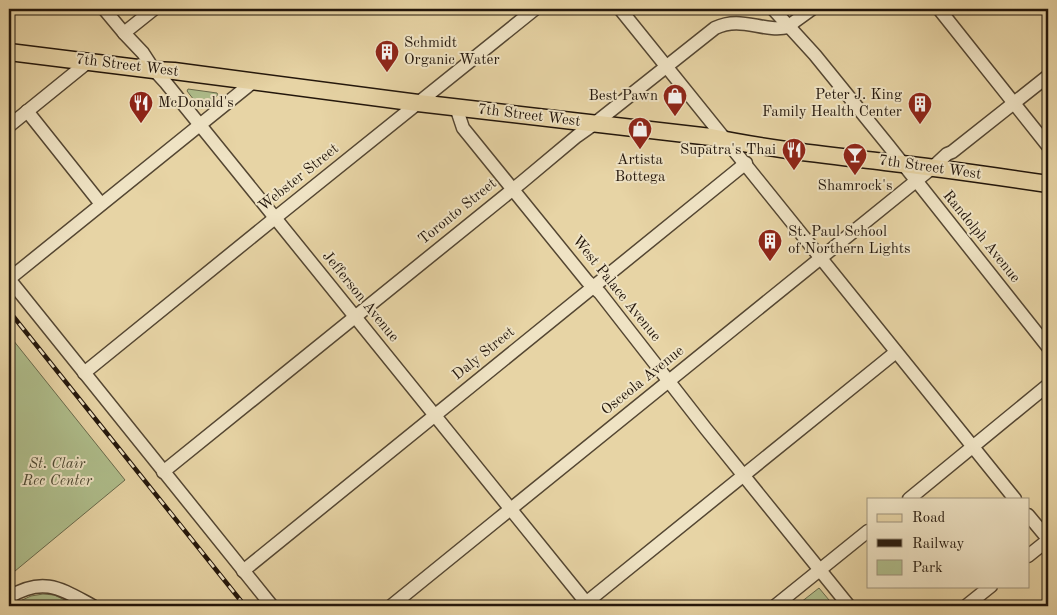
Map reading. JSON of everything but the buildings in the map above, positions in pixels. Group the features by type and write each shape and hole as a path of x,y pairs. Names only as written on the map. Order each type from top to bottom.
{"main road":[{"name":"7th Street West","path":"9,52 711,137 803,152 1048,184"}],"street":[{"name":"Jefferson Avenue","path":"104,9 143,53 154,70 166,82 511,509 586,605"},
{"path":"124,33 154,9"},
{"name":"Webster Street","path":"84,374 535,9"},
{"path":"620,9 728,140 1014,498"},
{"name":"Randolph Avenue","path":"773,9 834,79 1048,348"},
{"path":"789,27 812,9"},
{"path":"939,9 1048,146"},
{"name":"Toronto Street","path":"163,472 576,136 594,124 715,28 722,24 735,22 767,27 789,27"},
{"path":"9,126 88,62"},
{"path":"932,168 947,154 1048,76"},
{"path":"253,82 9,279 272,606"},
{"name":"West Palace Avenue","path":"456,107 463,128 587,281 606,301 700,422 849,606"},
{"path":"27,112 101,204"},
{"name":"Daly Street","path":"243,571 746,164"},
{"name":"Osceola Avenue","path":"391,606 932,168"},
{"path":"586,605 896,352"},
{"path":"909,498 1048,385"},
{"path":"1030,518 1048,540 1030,554"},
{"path":"775,606 867,532"},
{"path":"9,597 28,588 47,586 66,592 93,606"},
{"path":"966,606 988,588"}],"green space":[{"path":"188,89 217,93 218,95 201,109 187,91"},
{"name":"St. Clair Rec Center","path":"9,335 125,480 9,576"},
{"path":"819,588 834,606 796,606"},
{"path":"54,595 78,606 9,606 31,596"}],"railway":[{"path":"9,311 245,606"}],"place":[{"name":"Schmidt Organic Water","path":"387,73"},
{"name":"Best Pawn","path":"675,117"},
{"name":"McDonald's","path":"141,124"},
{"name":"Peter J. King Family Health Center","path":"920,125"},
{"name":"Artista Bottega","path":"640,150"},
{"name":"Supatra's Thai","path":"794,171"},
{"name":"Shamrock's","path":"855,176"},
{"name":"St. Paul School of Northern Lights","path":"770,262"}]}
